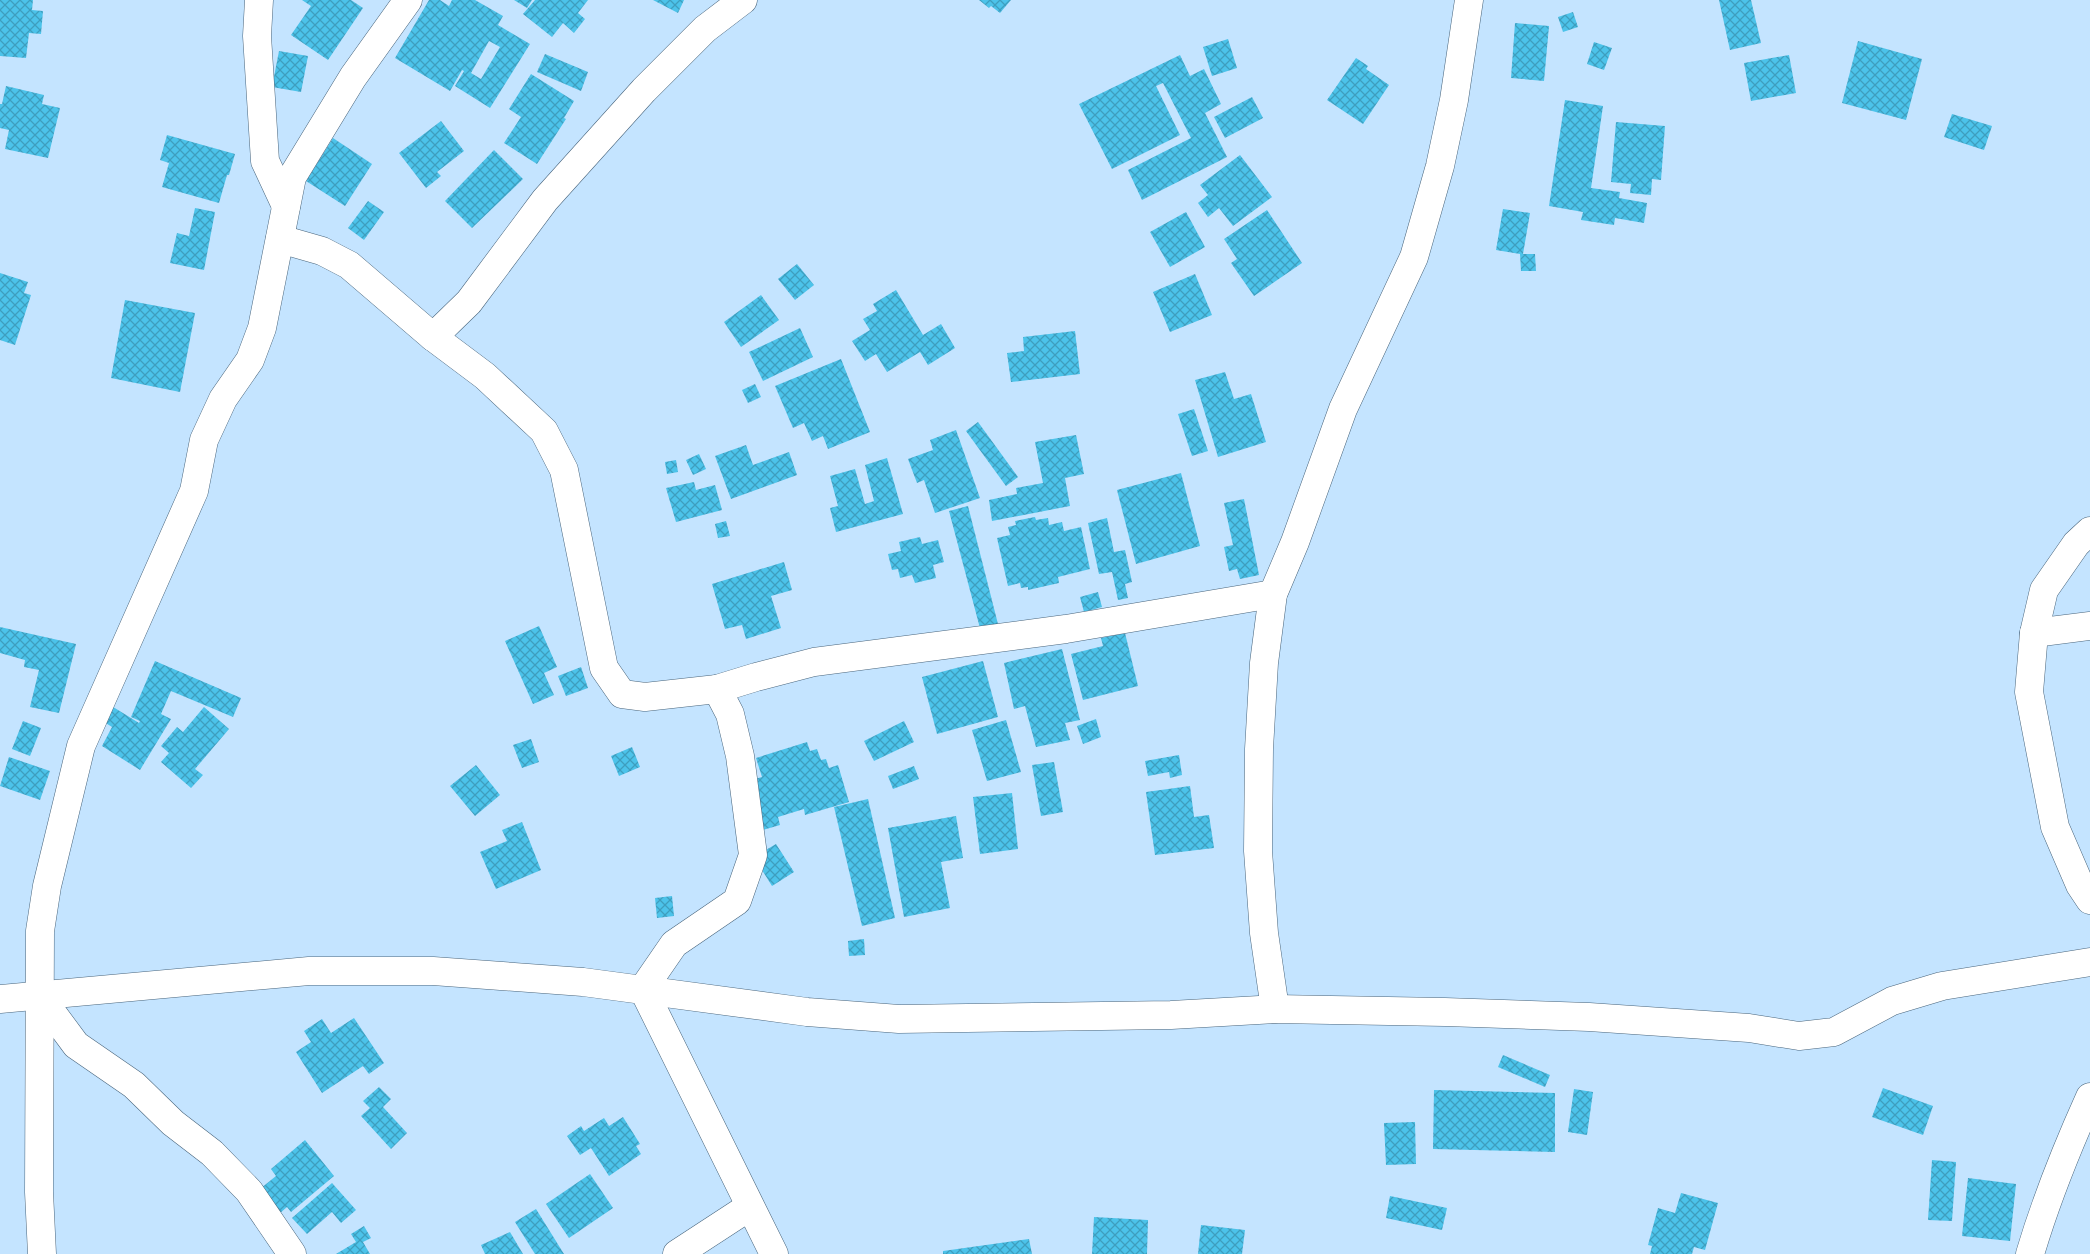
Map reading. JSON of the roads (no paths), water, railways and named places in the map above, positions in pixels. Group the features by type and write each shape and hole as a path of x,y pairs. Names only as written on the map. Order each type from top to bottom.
{"street":[{"path":"259,0 257,36 265,161 286,206"},
{"path":"42,1254 39,1192 40,931 47,886 81,746 194,491 204,440 223,399 250,360 262,328 292,177 353,76 408,0"},
{"path":"433,337 469,302 545,200 644,90 704,29 743,0"},
{"path":"1275,1009 1264,933 1258,851 1259,750 1264,663 1273,594 1343,409 1414,257 1440,166 1454,100 1469,0"},
{"path":"280,239 322,251 349,265 433,337 485,376 544,431 564,470 604,668 622,694 645,697 717,689 814,662 1066,629 1273,594"},
{"path":"2090,531 2076,544 2044,590 2034,633 2029,692 2055,827 2080,885 2090,900"},
{"path":"2034,633 2090,626"},
{"path":"643,990 674,944 738,901 753,855 740,756 730,714 717,689"},
{"path":"0,999 309,970 434,970 583,982 807,1012 898,1019 1171,1015 1275,1009 1445,1012 1589,1017 1749,1028 1799,1036 1834,1032 1892,1000 1942,986 2090,962"},
{"path":"643,990 774,1254"},
{"path":"39,995 76,1045 134,1086 173,1123 212,1153 250,1191 292,1254"},
{"path":"2030,1254 2040,1220 2069,1144 2090,1097"},
{"path":"677,1254 750,1207"}]}
